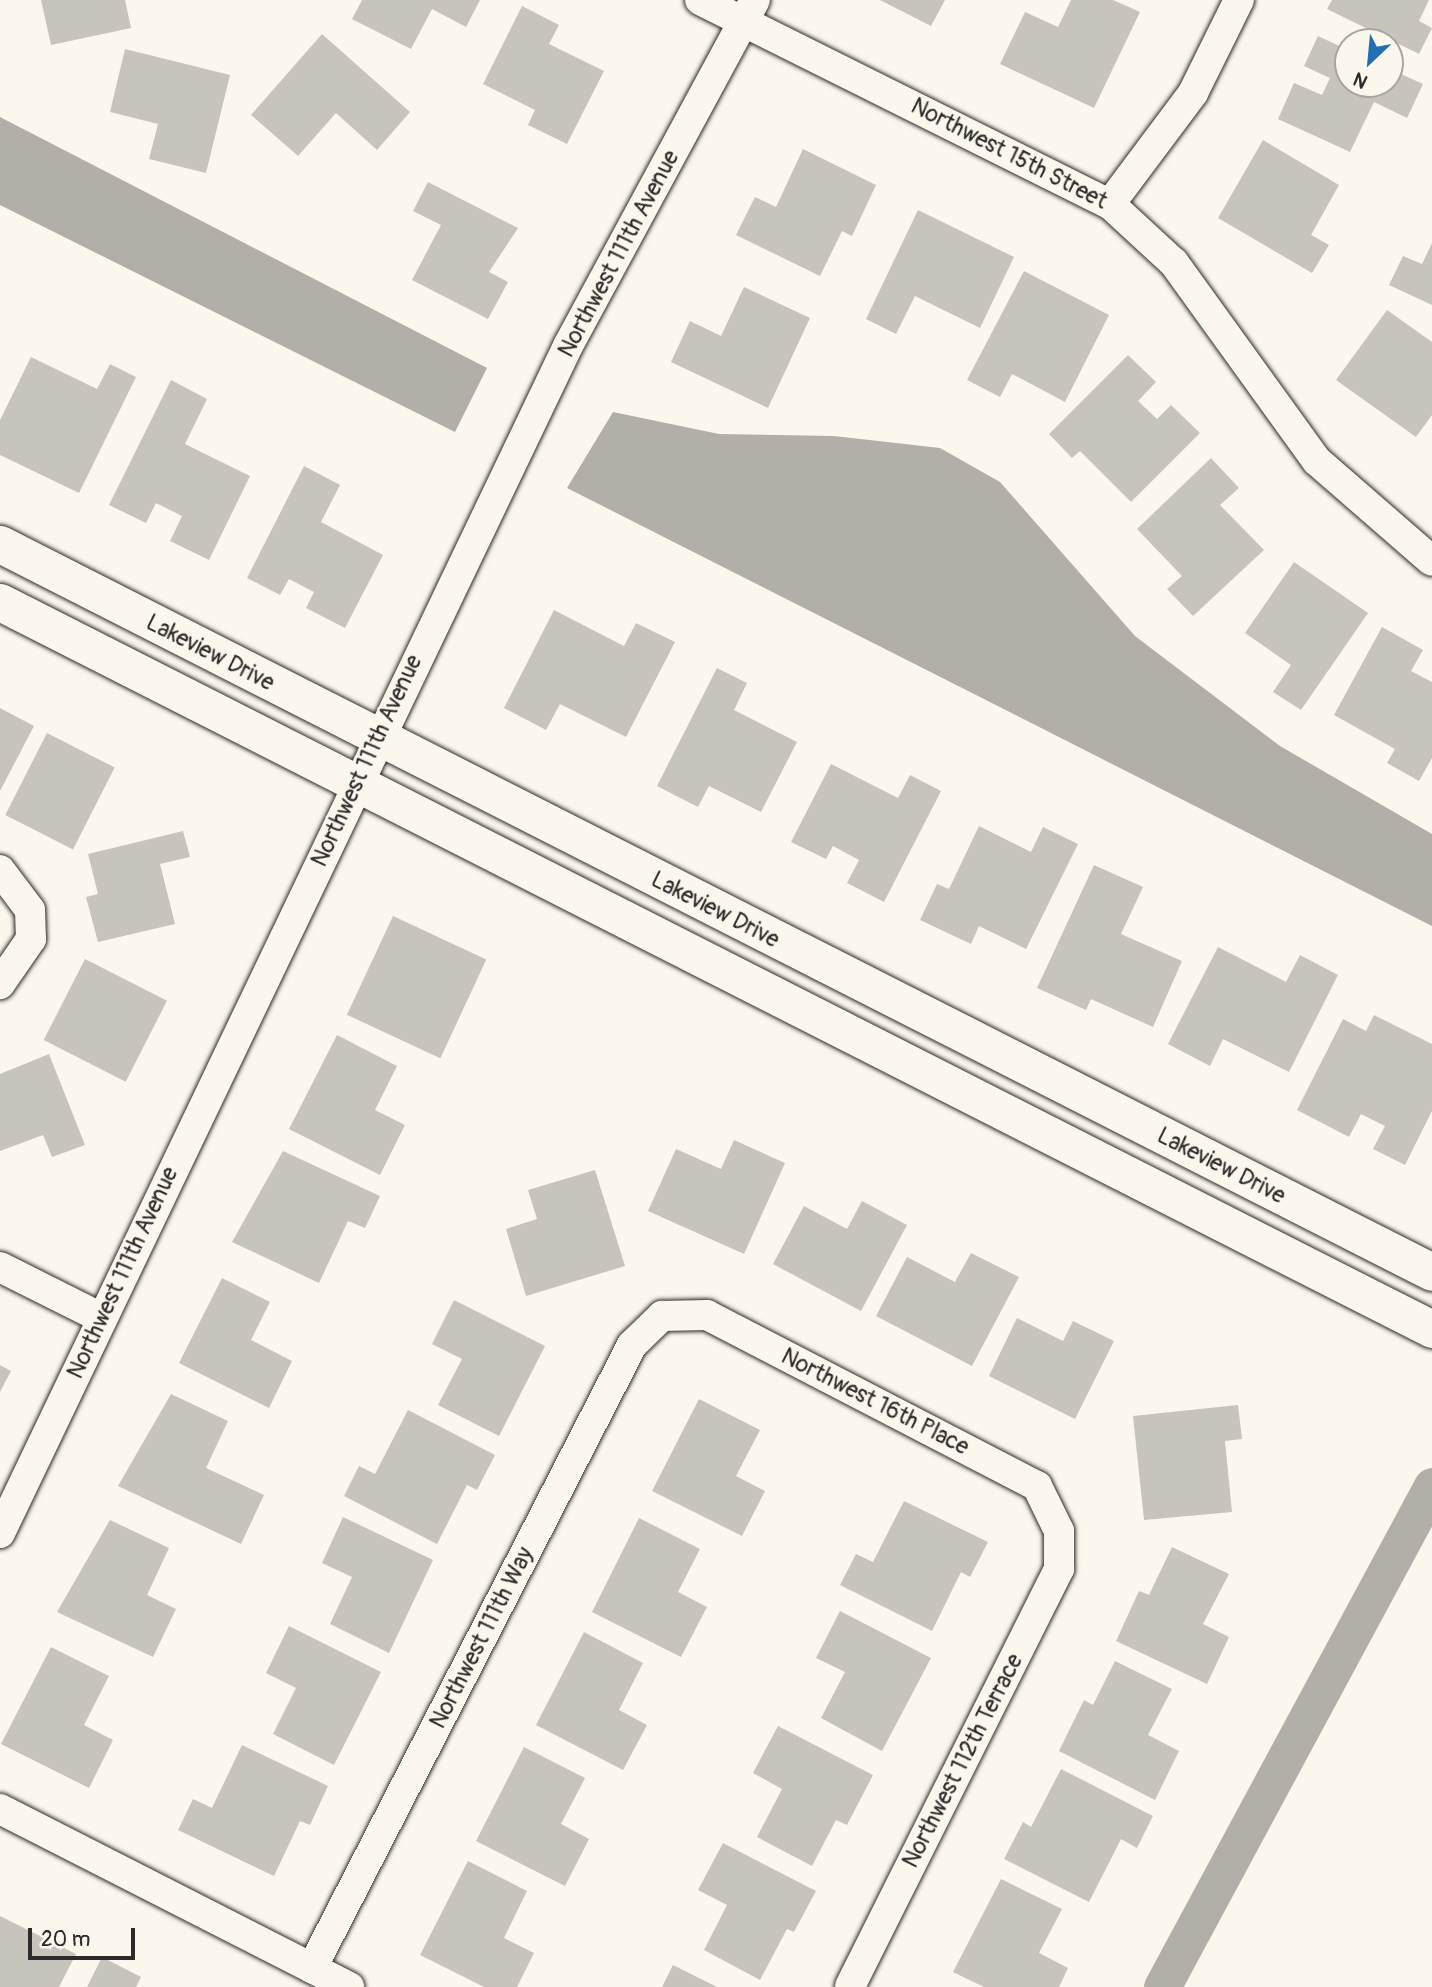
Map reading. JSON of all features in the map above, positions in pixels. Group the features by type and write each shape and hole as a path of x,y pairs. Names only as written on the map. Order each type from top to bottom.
{"street":[{"name":"Northwest 15th Street","path":"700,0 750,11 1110,204 1174,262 1317,461 1426,547"},
{"path":"1110,204 1193,93 1239,0"},
{"name":"Northwest 111th Avenue","path":"0,1533 356,785 375,739 569,344 750,11"},
{"name":"Lakeview Drive","path":"0,544 375,739 1432,1272"},
{"path":"0,602 1432,1329"},
{"path":"0,870 30,910 31,939 0,984"},
{"path":"0,1268 102,1318"},
{"name":"Northwest 16th Place","path":"662,1316 707,1315 1037,1486 1059,1531"},
{"name":"Northwest 111th Way","path":"312,1968 632,1345 662,1316"},
{"name":"Northwest 112th Terrace","path":"850,1987 1059,1569 1059,1531"},
{"path":"0,1809 349,1987"}],"shaded area":[{"path":"0,117 487,368 455,432 0,205"},
{"path":"613,412 719,434 834,436 940,448 1000,482 1135,636 1280,746 1432,834 1432,926 567,488"}],"building":[{"path":"41,0 125,0 131,28 51,45"},
{"path":"362,0 480,0 466,27 432,9 411,49 352,19"},
{"path":"880,0 945,0 931,26"},
{"path":"1071,0 1113,0 1140,12 1094,108 1000,64 1025,12 1058,27"},
{"path":"1332,0 1429,0 1419,21 1432,28 1419,54 1404,47 1404,28 1366,28 1327,9"},
{"path":"522,6 559,25 549,44 604,71 567,144 528,125 535,110 483,84"},
{"path":"322,34 410,112 377,150 336,113 298,156 251,115"},
{"path":"1318,36 1334,43 1334,98 1404,98 1404,75 1423,84 1407,118 1374,102 1350,152 1278,119 1294,83 1322,95 1330,78 1304,66"},
{"path":"125,49 230,75 206,173 149,159 158,124 110,112"},
{"path":"1263,140 1339,185 1311,235 1329,245 1312,273 1218,218"},
{"path":"803,149 876,185 852,236 842,231 820,276 736,235 755,197 776,207"},
{"path":"428,182 518,228 489,272 508,282 488,319 412,280 441,225 413,211"},
{"path":"918,210 1014,257 980,328 915,296 896,334 866,319"},
{"path":"1432,243 1432,305 1389,285 1403,256 1422,264"},
{"path":"1024,271 1109,315 1065,402 1012,374 1000,397 967,380"},
{"path":"744,287 810,318 768,408 671,362 690,321 721,336"},
{"path":"1387,310 1432,342 1432,415 1416,437 1336,380"},
{"path":"1128,355 1156,382 1138,401 1157,419 1171,405 1200,433 1131,502 1080,451 1072,458 1049,434"},
{"path":"31,357 97,389 110,364 136,377 79,493 0,455 0,420"},
{"path":"171,380 207,399 185,444 250,476 209,560 170,541 182,516 156,503 146,523 109,505"},
{"path":"1211,458 1239,488 1220,505 1264,550 1193,616 1167,589 1182,576 1137,529"},
{"path":"304,466 340,485 321,522 383,555 345,628 306,608 314,592 289,579 280,595 247,578"},
{"path":"1294,562 1368,613 1301,710 1273,692 1291,665 1245,633"},
{"path":"554,610 624,646 636,623 675,642 626,737 560,704 546,730 504,708"},
{"path":"1382,627 1423,650 1411,671 1432,682 1432,758 1419,781 1387,763 1395,749 1334,715"},
{"path":"717,668 747,683 734,710 797,742 761,812 709,786 698,807 657,786"},
{"path":"0,708 34,726 0,791"},
{"path":"47,733 115,768 73,849 5,815"},
{"path":"831,764 898,798 910,775 941,791 884,902 847,883 859,860 833,846 826,859 791,842"},
{"path":"979,826 1031,852 1043,827 1078,844 1026,949 979,926 971,944 920,920 937,884 949,889"},
{"path":"183,831 190,857 160,864 175,924 98,942 86,897 98,894 88,854"},
{"path":"1094,865 1143,887 1121,934 1182,961 1153,1027 1091,999 1086,1010 1037,988"},
{"path":"393,916 486,960 440,1058 347,1015"},
{"path":"1218,947 1286,982 1300,955 1338,975 1289,1072 1223,1039 1210,1066 1168,1044"},
{"path":"85,959 167,1001 126,1082 44,1040"},
{"path":"1374,1015 1432,1044 1432,1111 1405,1165 1373,1149 1385,1126 1361,1114 1349,1137 1297,1110 1343,1019 1366,1031"},
{"path":"337,1035 397,1066 375,1110 405,1125 380,1175 289,1129"},
{"path":"49,1054 85,1145 52,1157 43,1135 0,1151 0,1074"},
{"path":"734,1140 785,1163 744,1254 648,1211 676,1149 721,1169"},
{"path":"283,1151 380,1196 365,1228 348,1221 319,1283 232,1242"},
{"path":"595,1170 625,1266 526,1296 506,1229 537,1219 528,1190"},
{"path":"862,1201 907,1225 861,1311 773,1264 804,1206 847,1229"},
{"path":"971,1253 1019,1277 972,1366 876,1316 907,1257 955,1282"},
{"path":"222,1278 270,1302 251,1340 292,1361 269,1408 179,1363"},
{"path":"454,1300 545,1346 499,1436 438,1405 462,1359 432,1344"},
{"path":"1017,1318 1063,1341 1073,1321 1114,1341 1075,1419 989,1376"},
{"path":"0,1365 11,1371 0,1392"},
{"path":"171,1394 228,1421 206,1468 264,1495 241,1544 118,1486"},
{"path":"699,1399 760,1430 736,1476 765,1491 742,1536 652,1491"},
{"path":"1238,1405 1242,1439 1225,1441 1232,1512 1144,1520 1133,1416"},
{"path":"408,1410 495,1455 477,1490 467,1485 437,1544 344,1496 359,1466 375,1474"},
{"path":"904,1501 988,1542 970,1577 961,1572 932,1631 840,1585 856,1554 873,1562"},
{"path":"343,1517 433,1560 389,1653 330,1624 352,1577 322,1563"},
{"path":"639,1518 700,1549 678,1592 707,1607 681,1657 592,1612"},
{"path":"110,1520 169,1548 147,1595 176,1609 153,1657 57,1612"},
{"path":"1172,1547 1229,1574 1203,1624 1229,1637 1207,1684 1116,1641 1139,1591 1149,1595"},
{"path":"840,1611 931,1658 882,1751 821,1718 845,1672 816,1658"},
{"path":"289,1626 381,1672 334,1765 273,1734 296,1688 266,1673"},
{"path":"584,1632 643,1663 619,1710 647,1725 623,1770 536,1725"},
{"path":"51,1647 109,1676 84,1725 113,1740 89,1788 1,1744"},
{"path":"1115,1661 1172,1689 1148,1735 1179,1751 1155,1800 1059,1751 1084,1700 1093,1705"},
{"path":"778,1726 873,1775 847,1825 836,1820 812,1866 757,1837 782,1789 753,1773"},
{"path":"242,1745 328,1786 310,1825 300,1821 274,1876 178,1830 193,1799 212,1808"},
{"path":"524,1747 585,1778 561,1824 589,1839 565,1886 476,1841"},
{"path":"1061,1769 1153,1816 1137,1848 1121,1839 1089,1902 1004,1859 1023,1822 1031,1827"},
{"path":"723,1843 816,1891 794,1932 787,1929 760,1980 704,1950 727,1905 698,1890"},
{"path":"468,1861 527,1891 504,1938 534,1953 517,1987 484,1987 420,1955"},
{"path":"1001,1879 1062,1909 1039,1953 1068,1968 1059,1987 984,1987 953,1972"},
{"path":"0,1916 76,1954 59,1987 0,1987"},
{"path":"102,1957 141,1977 136,1987 87,1987"},
{"path":"673,1965 717,1987 662,1987"}],"waterway":[{"path":"1162,1987 1432,1486"}]}
